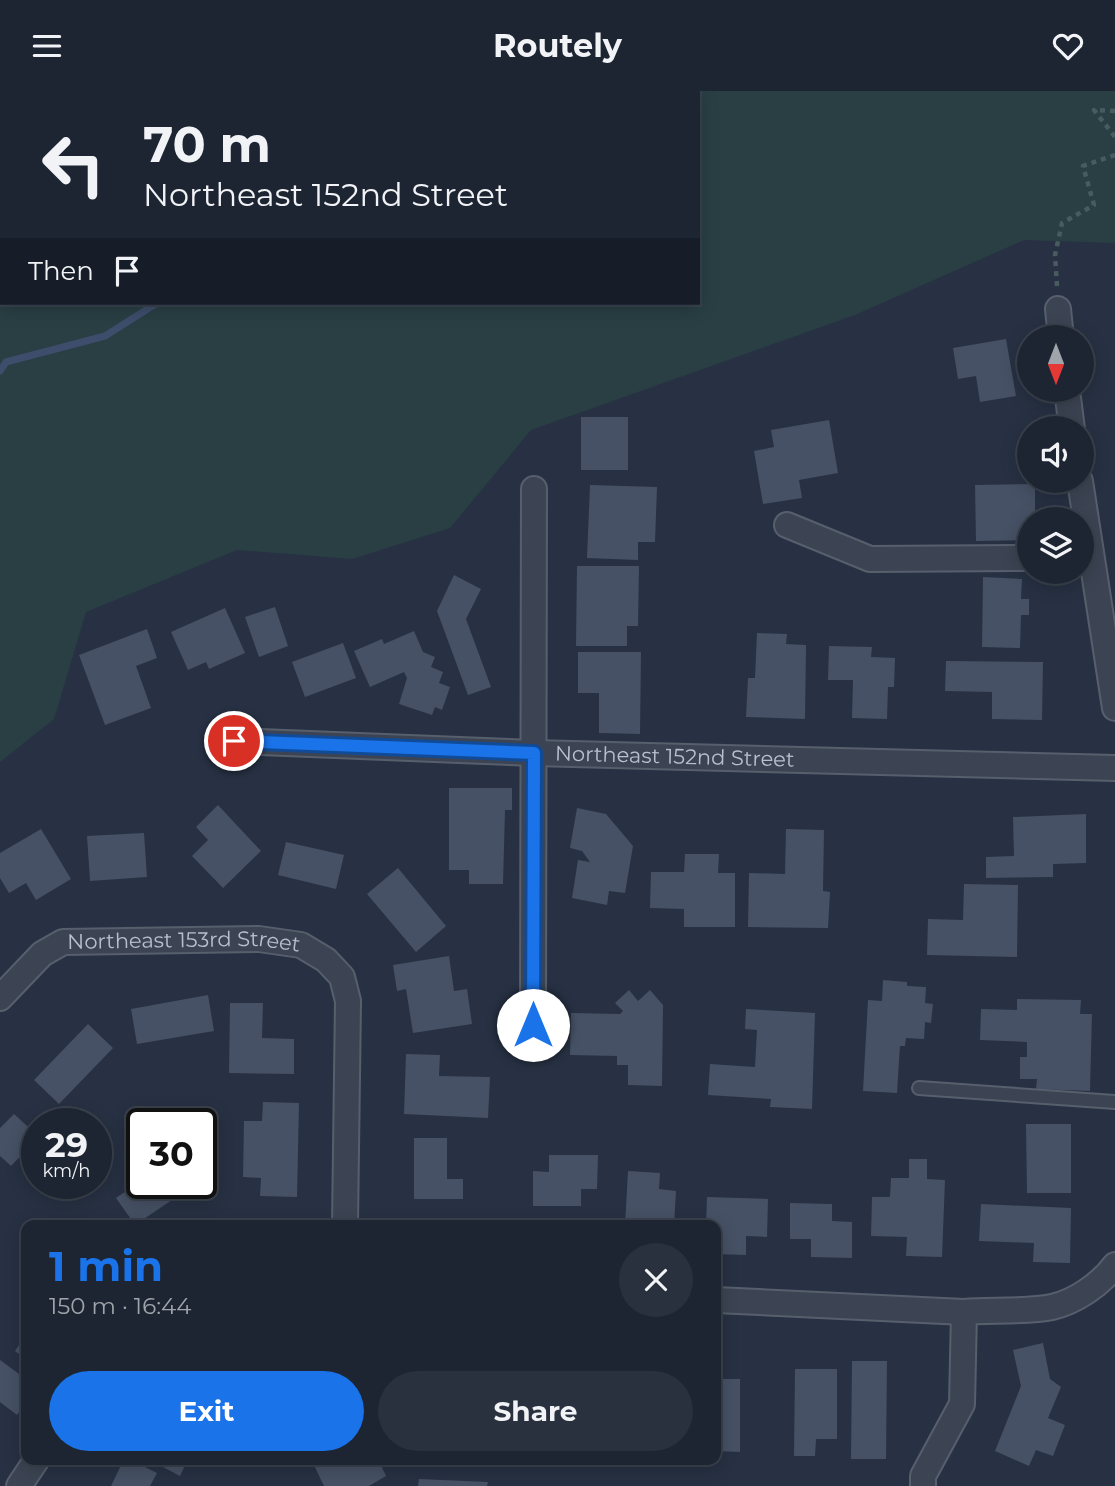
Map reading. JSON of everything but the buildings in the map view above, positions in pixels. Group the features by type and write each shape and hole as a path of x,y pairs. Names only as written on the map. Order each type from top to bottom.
{"street":[{"path":"1058,309 1060,325"},
{"path":"533,1025 534,489"},
{"path":"788,525 870,559 1017,558"},
{"path":"1092,584 1115,708"},
{"name":"Northeast 152nd Street","path":"234,741 534,753 1115,768"},
{"name":"Northeast 153rd Street","path":"0,997 42,954 62,942 259,939 301,946 326,960 342,977 348,1001 345,1220"},
{"path":"721,1300 964,1312 1053,1307 1086,1291 1107,1276 1115,1265"},
{"path":"923,1486 923,1475 962,1404 964,1312"},
{"path":"19,1486 33,1465"}],"lane":[{"path":"919,1088 1115,1102"}],"path":[{"path":"1115,111 1094,110 1115,137"},
{"path":"1058,309 1055,255 1062,223 1094,205 1083,166 1115,155"}],"green space":[{"path":"700,91 1115,91 1115,243 1024,240 855,315 531,430 450,528 352,559 237,550 86,612 54,719 0,762 0,305 700,305"}],"waterway":[{"path":"0,371 6,362 105,336 154,305"}],"route":[{"path":"234,741 534,753 533,1025"}]}
